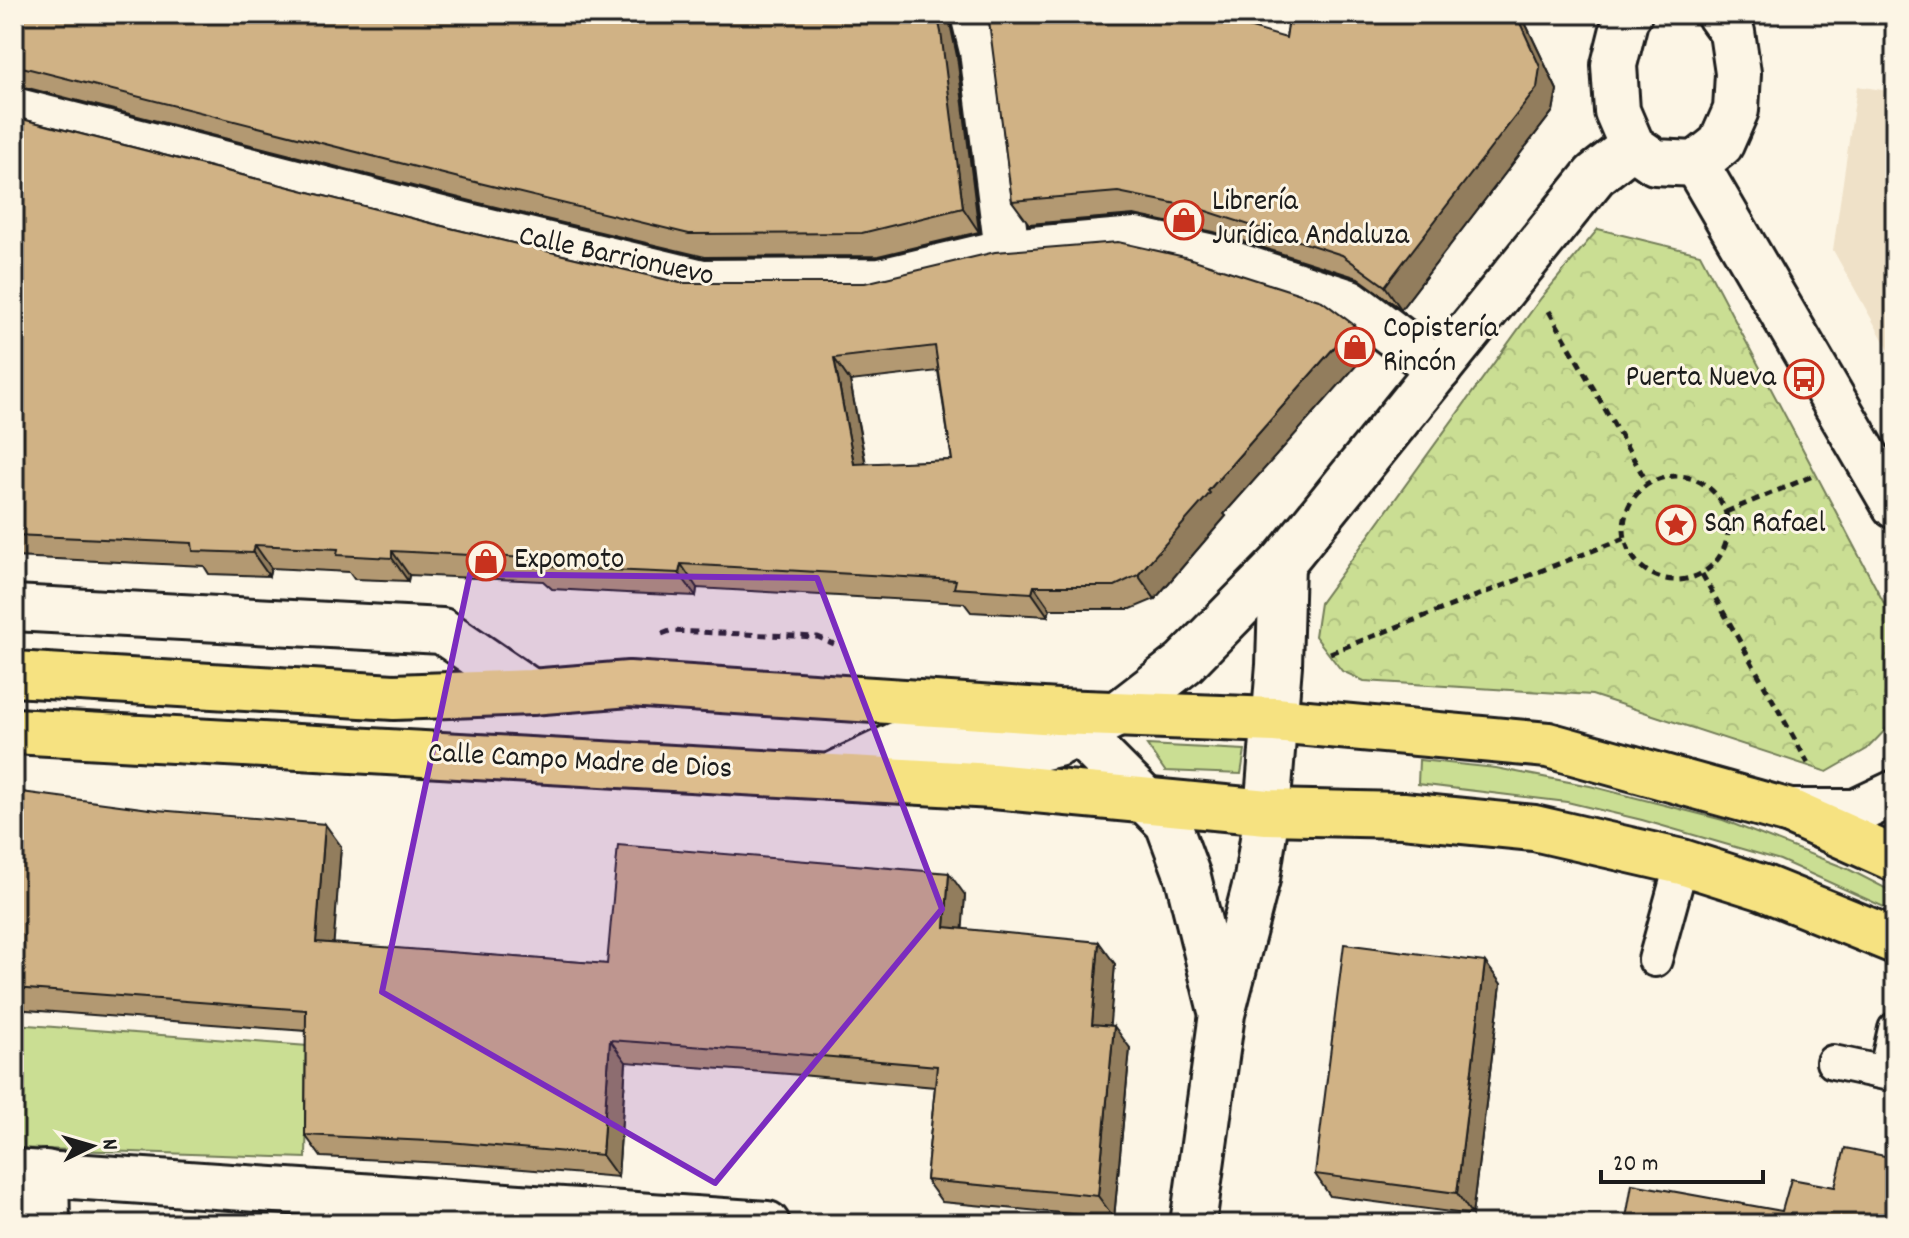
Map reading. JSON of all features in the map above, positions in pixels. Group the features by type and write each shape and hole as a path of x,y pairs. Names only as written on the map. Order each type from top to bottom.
{"main road":[{"name":"Calle Campo Madre de Dios","path":"14,674 394,697 531,692 629,684 1068,722 1118,714 1275,720 1548,745 1790,812 1895,859"},
{"name":"Calle Campo Madre de Dios","path":"14,731 993,786 1267,812 1403,815 1534,828 1682,862 1764,888 1895,941"}],"street":[{"path":"973,14 982,51 1007,251"},
{"path":"1626,15 1614,65 1617,111 1632,146 1655,162 1696,164 1721,144 1736,110 1738,73 1729,20"},
{"name":"Calle Barrionuevo","path":"14,110 702,282 881,281 1007,251 1136,240 1208,256 1350,302 1439,369"},
{"path":"1118,714 1192,656 1282,563 1595,175 1632,146"},
{"path":"1696,164 1895,506"},
{"path":"1193,1224 1222,1014 1257,879 1267,812 1275,720 1282,563"},
{"path":"14,608 442,631 531,692"},
{"path":"829,777 898,744 1022,752 1057,744 1068,722 1168,823 1188,877 1222,1014"},
{"path":"1790,812 1855,812 1895,793"},
{"path":"47,1224 30,1172 290,1207 767,1224"}],"lane":[{"path":"1655,960 1682,862"},
{"path":"1833,1062 1885,1073 1895,1029"}],"path":[{"path":"1541,298 1648,484"},
{"path":"1726,512 1815,475"},
{"path":"1669,476 1688,477 1703,482 1716,493 1726,512 1728,541 1710,569 1679,581 1662,579 1646,571 1633,559 1625,538 1624,524 1628,507 1648,484 1669,476"},
{"path":"1327,663 1329,654 1625,538"},
{"path":"1702,574 1811,767"}],"highlighted area":[{"path":"470,574 817,578 942,909 715,1183 382,992"}],"shaded area":[{"path":"1857,86 1895,92 1895,361 1833,250"}],"green space":[{"path":"1598,229 1700,254 1895,624 1895,720 1867,749 1827,772 1592,695 1364,681 1342,671 1315,636 1320,603 1541,298"},
{"path":"1147,745 1245,750 1241,774 1165,771"},
{"path":"1419,760 1496,768 1590,786 1723,820 1848,869 1895,893 1895,912 1780,860 1642,820 1567,802 1418,784"},
{"path":"14,1024 308,1046 306,1158 14,1148"}],"building":[{"path":"14,14 937,14 963,208 862,233 689,234 14,65"},
{"path":"988,14 1203,14 1286,38 1290,14 1516,14 1540,67 1537,88 1385,286 1342,255 1197,208 1118,192 1012,201"},
{"path":"14,117 680,283 865,283 995,252 1118,242 1185,257 1322,301 1354,325 1138,575 1115,586 1034,586 1032,593 954,588 956,580 681,564 679,573 609,570 536,565 527,558 392,551 392,558 337,555 338,549 255,545 253,553 193,551 192,543 14,535","holes":["935,346 952,460 854,464 834,358"]},
{"path":"14,791 157,810 325,824 316,942 607,964 618,845 949,873 945,927 1099,942 1092,1024 1114,1026 1098,1196 926,1180 937,1066 774,1052 610,1040 602,1155 449,1142 305,1135 306,1010 14,988"},
{"path":"1344,944 1485,962 1457,1193 1315,1174"},
{"path":"1845,1148 1895,1158 1895,1224 1625,1224 1632,1184 1782,1211 1791,1179 1835,1187"}],"place":[{"name":"Librería Jurídica Andaluza","path":"1184,220"},
{"name":"Copistería Rincón","path":"1355,347"},
{"name":"Puerta Nueva","path":"1804,379"},
{"name":"San Rafael","path":"1676,525"},
{"name":"Expomoto","path":"486,561"}]}
